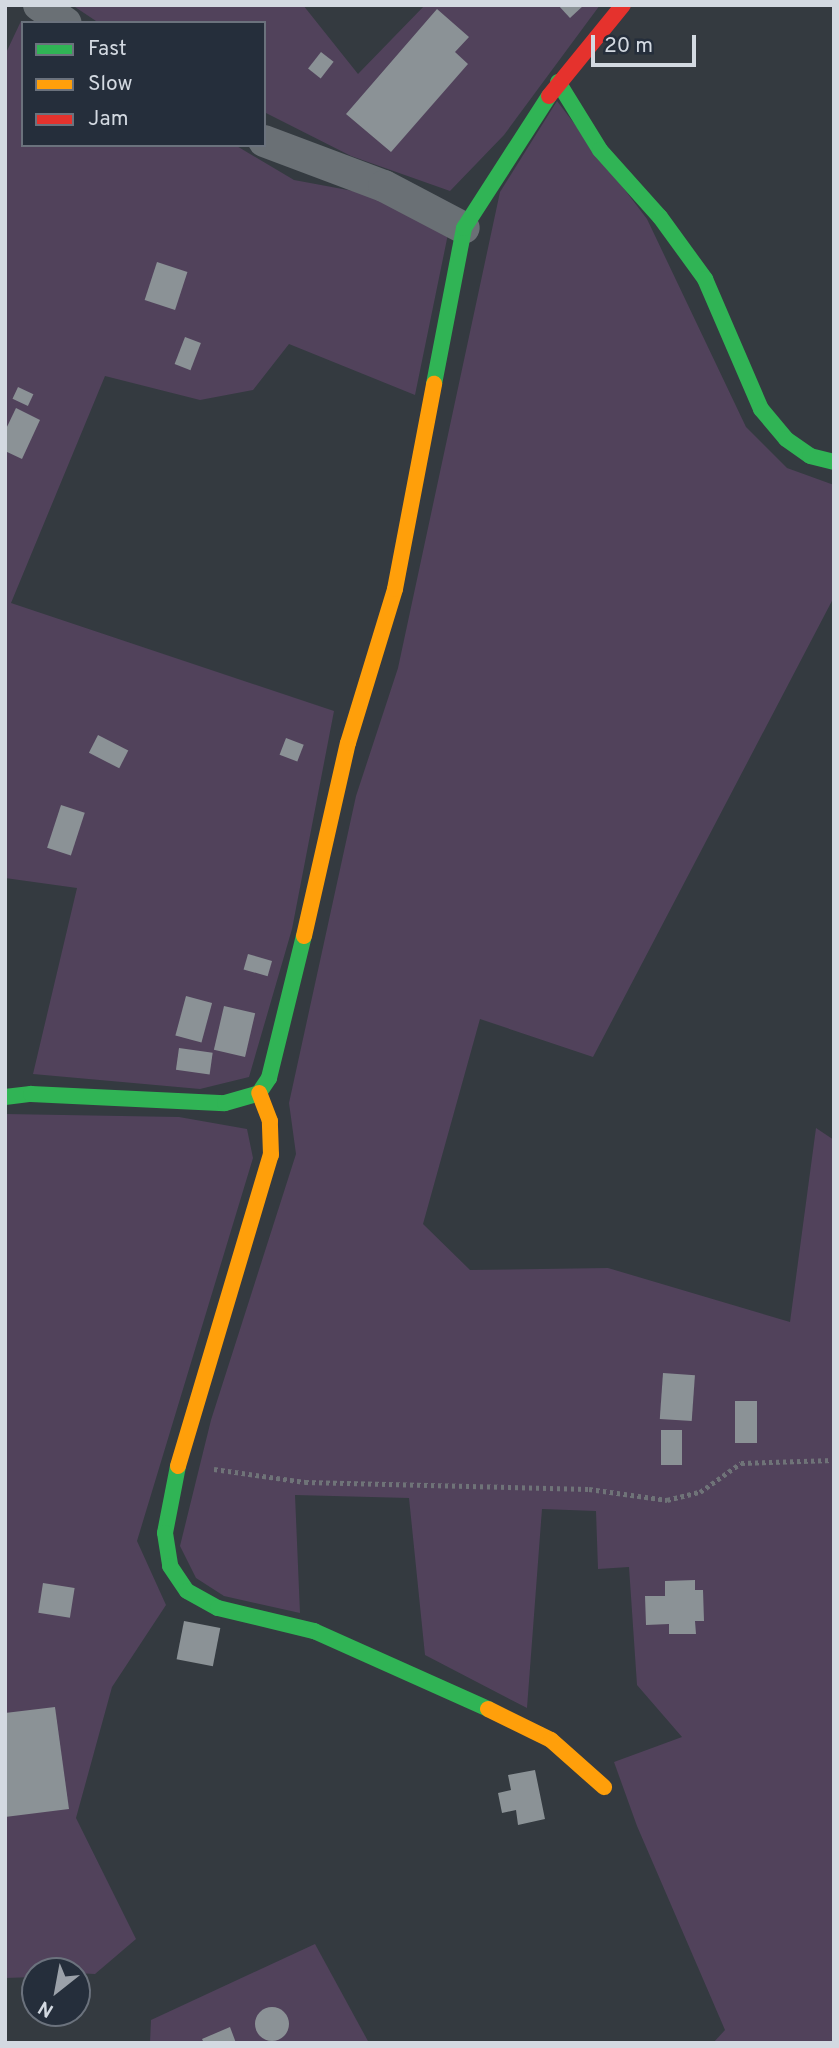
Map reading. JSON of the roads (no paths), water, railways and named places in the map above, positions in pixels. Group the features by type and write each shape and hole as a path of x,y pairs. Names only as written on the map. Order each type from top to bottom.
{"street":[{"path":"39,5 63,21"},
{"path":"5,1097 31,1094 225,1104 259,1093 269,1077 281,1036 348,743 394,589 464,228 558,82 623,5"},
{"path":"558,82 600,150 660,217 705,279 761,409 786,439 810,456 834,462"},
{"path":"266,142 384,186 464,228"},
{"path":"259,1093 270,1121 271,1155 178,1464 165,1533 170,1566 187,1591 218,1608 314,1631 551,1740 585,1766 604,1787"}]}
